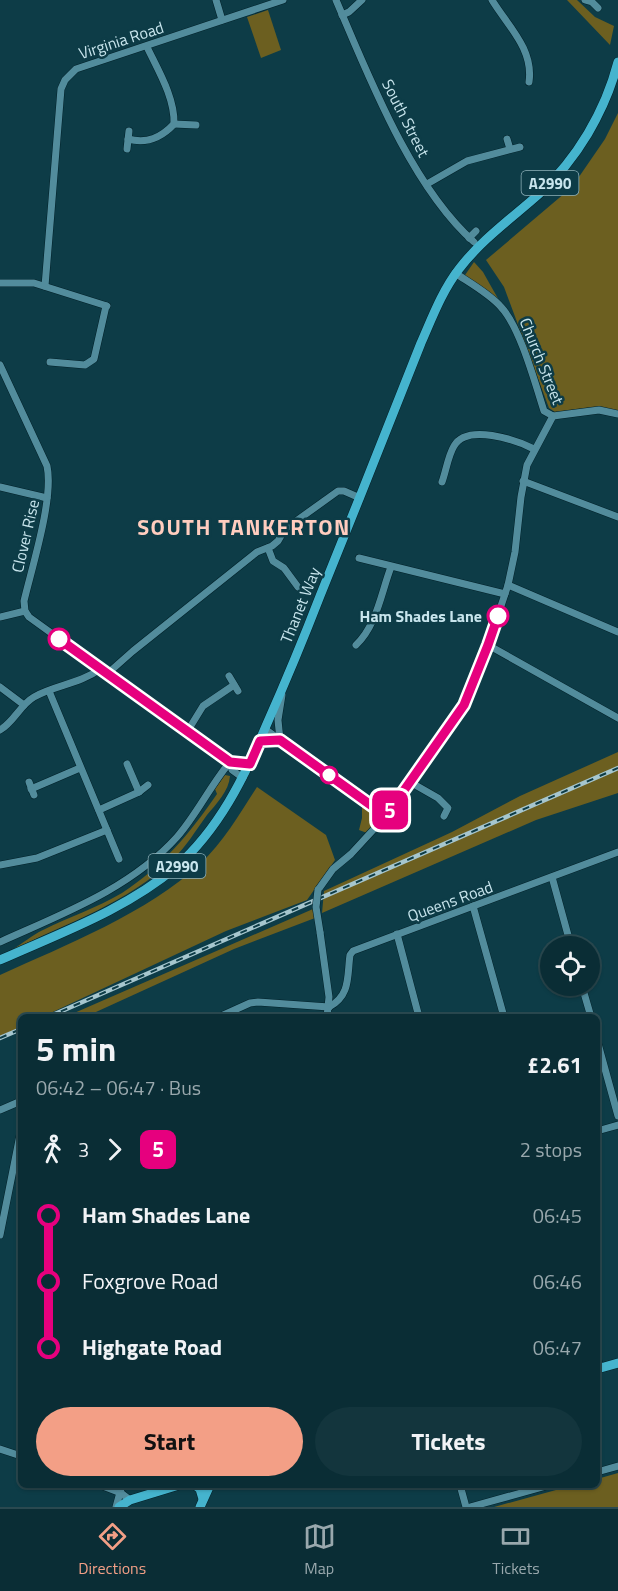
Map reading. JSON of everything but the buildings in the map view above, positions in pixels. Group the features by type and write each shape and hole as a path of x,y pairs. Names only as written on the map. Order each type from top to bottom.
{"main road":[{"name":"Thanet Way","path":"0,960 116,907 148,888 177,866 207,834 224,811 250,764 284,688 430,321 455,273 476,250 546,187 568,162 604,105 617,67"},
{"path":"600,1369 618,1363"},
{"path":"118,1507 130,1500 169,1488"},
{"path":"199,1488 202,1503"},
{"path":"202,1503 209,1488"}],"street":[{"path":"216,0 222,20"},
{"name":"Virginia Road","path":"45,286 61,89 65,80 76,69 283,0"},
{"name":"South Street","path":"336,0 389,119 427,184 449,216 471,240 476,231"},
{"path":"342,15 350,12 362,0"},
{"path":"492,0 522,45 530,65 529,81"},
{"path":"585,0 592,2 598,8"},
{"path":"147,47 167,94 174,114 174,124"},
{"path":"127,149 128,135 152,140 161,136 174,124 196,125"},
{"path":"507,139 510,149"},
{"path":"427,184 467,161 520,147"},
{"name":"Church Street","path":"455,273 500,305 508,315 531,369 544,411 553,417 599,410 618,414"},
{"path":"0,283 34,283 106,306 94,359 85,365 50,362"},
{"name":"Clover Rise","path":"0,365 47,466 49,476 47,498 24,601 24,611"},
{"path":"328,1014 316,907 318,890 333,869 351,854 386,816 464,705 488,645 508,585 516,552 523,481 527,465 553,417"},
{"path":"442,482 453,448 465,436 478,434 519,442 534,449"},
{"path":"523,481 618,517"},
{"path":"0,487 47,498"},
{"path":"107,674 257,552 278,541 285,530 338,491 344,491 360,498"},
{"path":"267,548 273,561 284,568 298,587"},
{"path":"359,558 505,594"},
{"path":"356,645 363,639 373,621 391,567"},
{"path":"508,585 618,632"},
{"path":"0,617 24,611 29,617 230,762 250,764"},
{"path":"488,645 618,718"},
{"path":"0,730 9,724 24,705 33,698 83,680 100,669"},
{"path":"187,732 203,706 236,688 229,676"},
{"path":"0,687 24,705"},
{"path":"280,740 278,720 284,688"},
{"path":"49,691 119,859"},
{"path":"265,729 386,816"},
{"path":"260,741 280,740"},
{"path":"230,762 232,770 243,778"},
{"path":"0,942 90,901 153,860 178,836 230,762"},
{"path":"127,764 139,792"},
{"path":"31,788 80,768"},
{"path":"410,782 438,798 448,808 444,816"},
{"path":"99,810 139,792 148,785"},
{"path":"0,865 37,858 107,830"},
{"name":"Queens Road","path":"329,1007 341,999 346,992 352,951 618,852"},
{"path":"552,877 568,936"},
{"path":"473,906 503,1014"},
{"path":"397,934 418,1014"},
{"path":"585,996 590,1014"},
{"path":"235,1013 250,1003 258,1002 329,1007"},
{"path":"600,1051 618,1116"},
{"path":"0,1110 18,1102"},
{"path":"600,1130 618,1125"},
{"path":"0,1235 18,1146"},
{"path":"0,1449 18,1455"},
{"path":"600,1471 618,1466"},
{"path":"108,1488 121,1493 130,1500"},
{"path":"118,1507 122,1488"},
{"path":"461,1488 468,1507 539,1488"}],"shaded area":[{"path":"567,0 577,0 595,17 614,26 610,45"},
{"path":"268,10 281,50 261,58 247,17"},
{"path":"618,113 618,413 594,407 555,412 549,408 504,287 486,260 572,187 605,139"},
{"path":"474,262 483,272 505,311 463,278"},
{"path":"618,752 618,793 536,820 322,913 324,891 452,832 520,796"},
{"path":"225,775 230,776 222,797 182,849 155,874 117,900 12,950 39,932 122,893 150,872 197,822 217,794 215,789"},
{"path":"257,787 326,835 335,860 307,900 226,931 48,1014 18,1014 18,1028 0,1036 0,975 105,927 156,898 200,864 231,827"},
{"path":"362,804 379,816 377,822 367,833 359,830"},
{"path":"313,909 315,918 234,949 92,1014 72,1014"},
{"path":"618,1473 618,1507 494,1507 563,1488 600,1488 600,1478"}],"railway":[{"path":"55,1014 618,768"},
{"path":"0,1038 18,1030"}],"bus line":[{"name":"5","path":"59,639 230,762 250,764 260,741 280,740 386,816 464,705 498,616"}],"place":[{"name":"Ham Shades Lane","path":"498,616"}],"district":[{"name":"SOUTH TANKERTON","path":"244,527"}]}
